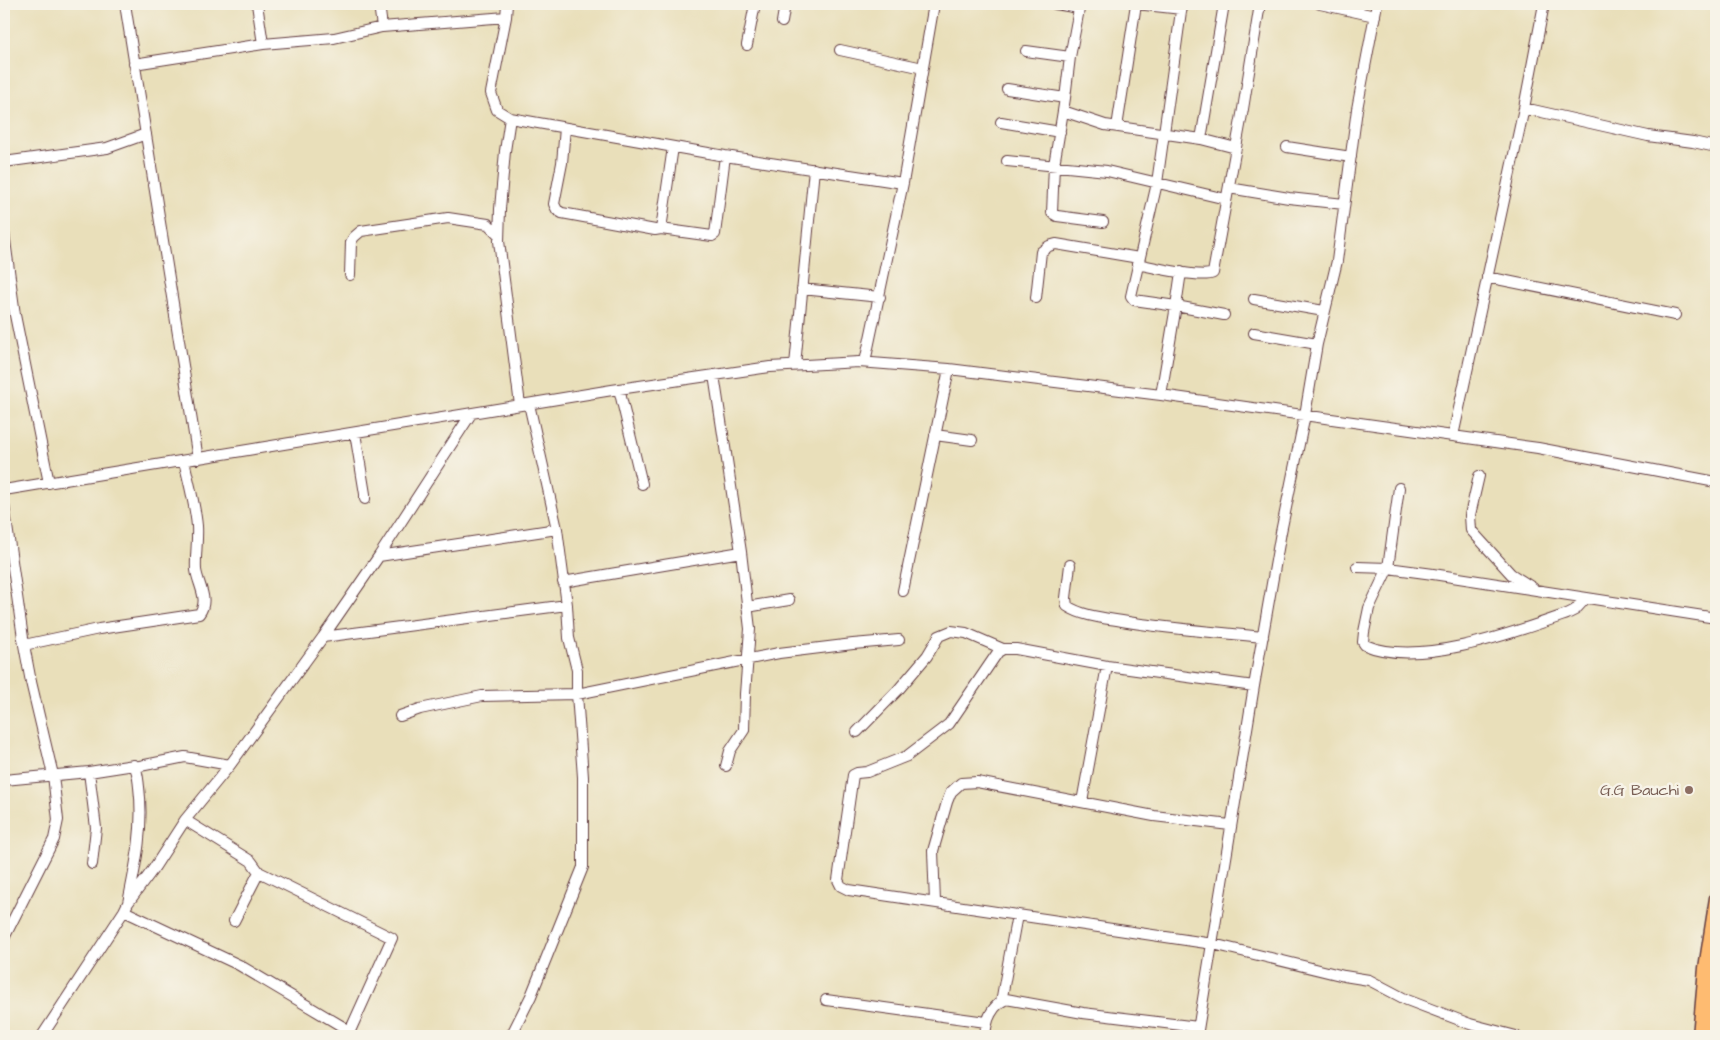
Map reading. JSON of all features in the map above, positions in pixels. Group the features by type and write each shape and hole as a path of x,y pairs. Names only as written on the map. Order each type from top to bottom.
{"main road":[{"path":"1699,1036 1705,968 1716,898"},
{"path":"1710,1036 1716,964"}],"street":[{"path":"125,4 198,459"},
{"path":"258,4 263,44"},
{"path":"379,4 382,27"},
{"path":"507,4 491,93 497,110 510,118 725,156 903,183"},
{"path":"746,45 755,4"},
{"path":"782,22 786,4"},
{"path":"866,362 903,183 934,4"},
{"path":"1055,4 1080,6 1070,57 1054,165 1052,213 1057,216 1103,222"},
{"path":"1117,127 1135,4 1182,7 1157,183 1130,296 1160,304 1224,315"},
{"path":"1201,139 1224,4"},
{"path":"1036,298 1041,252 1048,246 1056,244 1181,272 1208,276 1213,273 1260,4"},
{"path":"1320,4 1375,16"},
{"path":"985,1036 986,1022 990,1013 1006,999 1198,1032 1230,825 1281,532 1324,310 1337,261 1357,109 1377,4"},
{"path":"1453,436 1524,108 1544,4"},
{"path":"134,64 263,44 334,38 382,27 506,16"},
{"path":"840,50 923,68"},
{"path":"1026,51 1070,57"},
{"path":"1007,89 1065,98"},
{"path":"1524,108 1648,136 1716,147"},
{"path":"1063,111 1117,127 1201,139 1236,148"},
{"path":"510,118 505,151 499,235 524,405 557,529 567,605 569,638 577,670 583,777 583,867 531,996 511,1036"},
{"path":"1000,122 1060,132"},
{"path":"565,128 562,163 554,204 557,210 562,213 655,230 661,229 712,236 715,234 725,156"},
{"path":"4,162 108,148 146,134"},
{"path":"661,229 673,147"},
{"path":"1287,147 1351,157"},
{"path":"1007,161 1107,171 1226,199"},
{"path":"795,366 814,169"},
{"path":"1229,188 1289,198 1344,204"},
{"path":"350,275 351,242 361,231 448,218 488,224 499,235"},
{"path":"4,233 15,315 49,482"},
{"path":"1161,395 1181,272"},
{"path":"1487,276 1675,315"},
{"path":"802,289 880,297"},
{"path":"1254,298 1324,310"},
{"path":"1254,333 1317,344"},
{"path":"4,490 619,389 770,367 866,362 949,369 1161,395 1453,436 1538,448 1716,482"},
{"path":"903,591 949,369"},
{"path":"714,375 741,552 750,629 744,730 730,751 726,766"},
{"path":"619,389 642,484"},
{"path":"42,1036 185,820 230,765 323,637 379,556 471,414"},
{"path":"355,433 365,494 364,499"},
{"path":"935,435 972,440"},
{"path":"24,646 99,629 199,614 203,609 204,599 196,569 197,527 193,496 184,461"},
{"path":"1479,476 1470,515 1471,530 1511,574 1536,590"},
{"path":"1399,488 1388,568 1369,608 1364,632 1363,642 1365,645 1402,652 1424,652 1452,648 1503,636 1568,614 1575,610 1586,598"},
{"path":"4,505 24,646 52,774 58,820 56,833 4,938"},
{"path":"379,556 557,529"},
{"path":"563,582 741,552"},
{"path":"1070,565 1066,598 1067,606 1073,610 1146,625 1263,637"},
{"path":"1357,567 1388,568 1716,618"},
{"path":"748,607 789,600"},
{"path":"323,637 567,605"},
{"path":"857,732 898,689 926,656 939,636 951,630 1003,649 1016,649 1107,666 1254,686"},
{"path":"400,716 420,709 482,696 577,694 779,653 900,640"},
{"path":"1003,649 998,652 949,724 906,756 867,772 853,775 838,880 839,884 849,890 1212,944 1344,976 1369,980 1407,1000 1470,1024 1516,1036"},
{"path":"1082,802 1107,666"},
{"path":"4,780 89,772 134,765 135,767 185,757 230,765"},
{"path":"126,907 141,828 141,810 135,767"},
{"path":"89,772 96,828 92,864"},
{"path":"935,902 933,852 951,792 961,783 977,782 1154,816 1230,825"},
{"path":"126,907 239,965 350,1034 392,938 260,872 251,861 185,820"},
{"path":"234,920 260,872"},
{"path":"1001,1002 1018,915"},
{"path":"826,1000 986,1022"}],"place":[{"name":"G.G Bauchi","path":"1689,790"}]}
